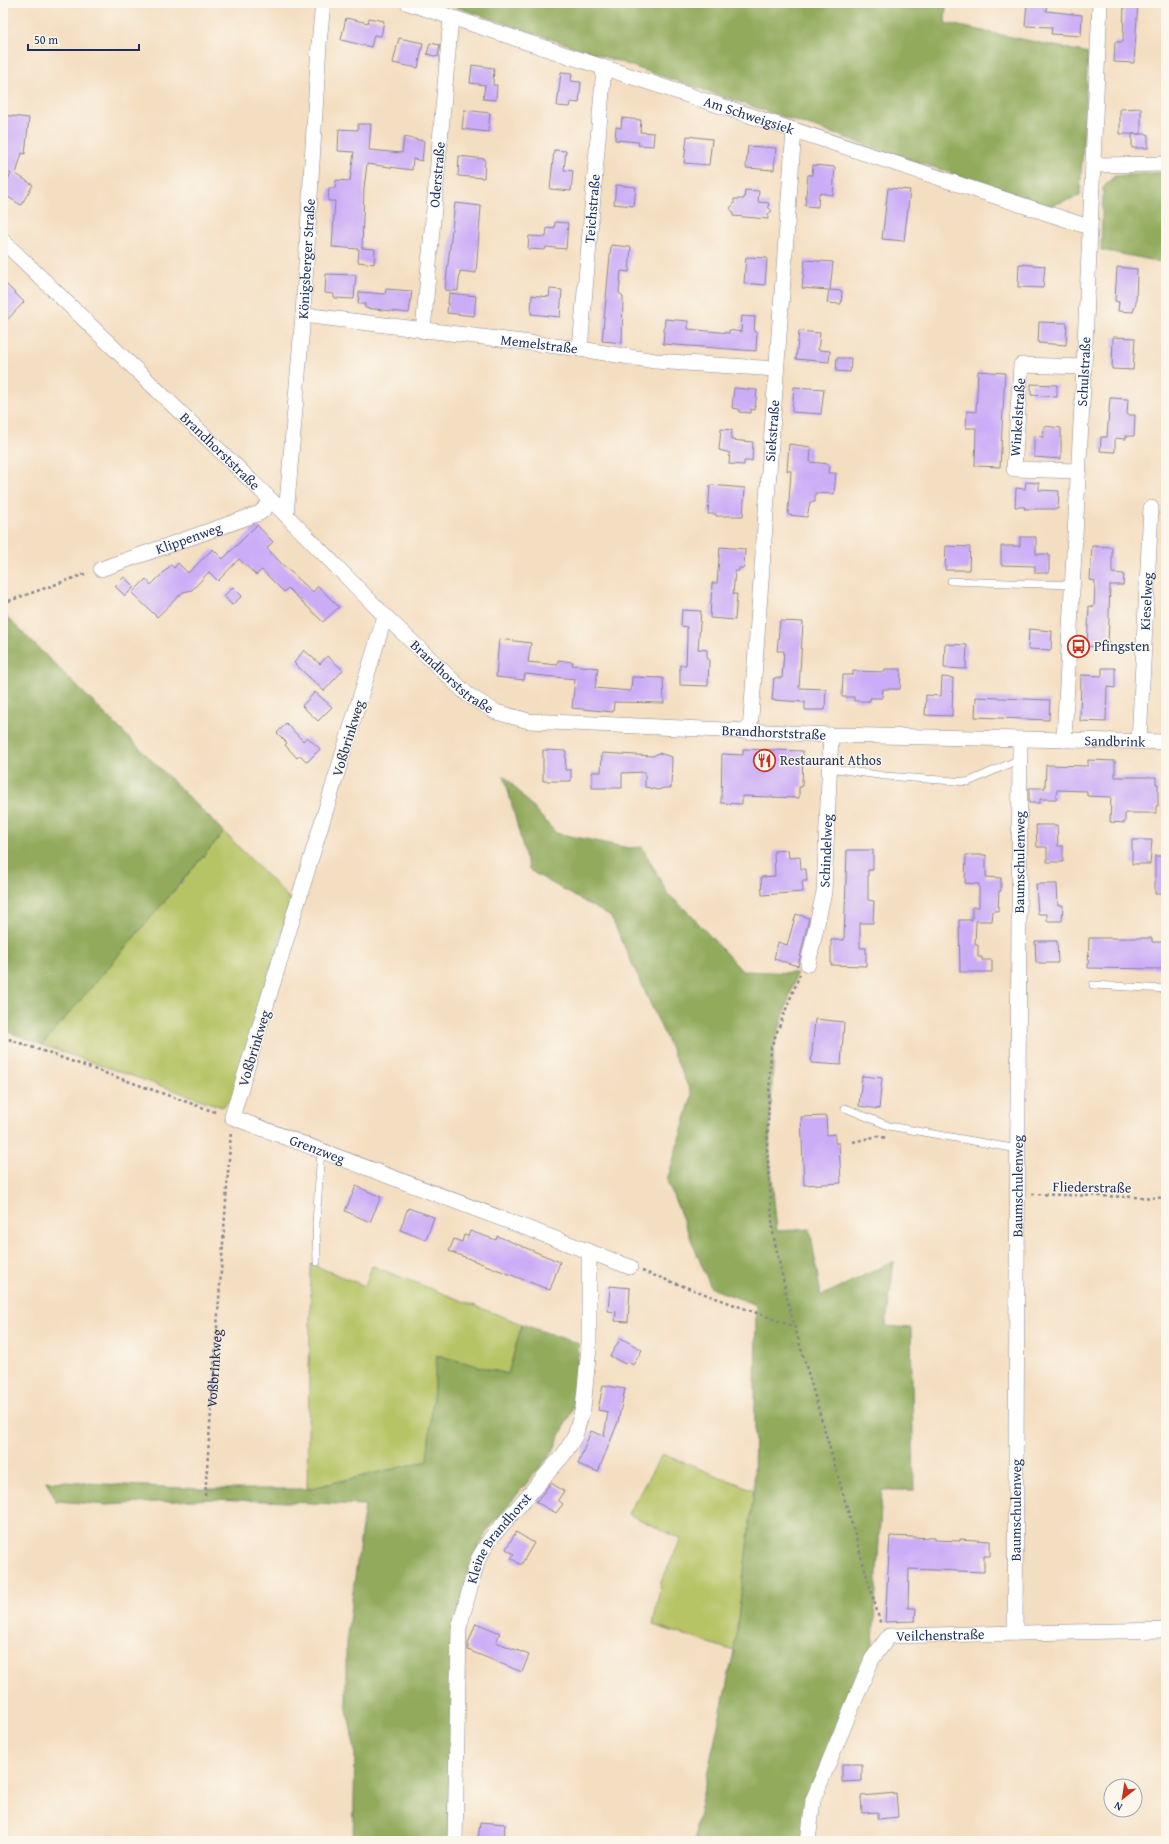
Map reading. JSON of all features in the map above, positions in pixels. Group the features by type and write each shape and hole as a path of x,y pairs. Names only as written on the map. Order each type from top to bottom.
{"street":[{"name":"Königsberger Straße","path":"286,515 303,315 319,44 323,3"},
{"name":"Am Schweigsiek","path":"408,3 1089,226"},
{"name":"Schulstraße","path":"1064,740 1084,367 1100,3"},
{"name":"Oderstraße","path":"423,331 451,18"},
{"name":"Teichstraße","path":"580,349 604,68"},
{"name":"Siekstraße","path":"750,731 794,130"},
{"path":"1093,165 1166,164"},
{"name":"Brandhorststraße","path":"3,241 272,501 385,616 468,696 496,712 529,721 831,735 1064,740"},
{"name":"Memelstraße","path":"303,315 423,331 580,349 655,361 776,368"},
{"name":"Winkelstraße","path":"1078,472 1014,469 1021,365 1084,367"},
{"name":"Klippenweg","path":"101,569 260,513 272,501"},
{"name":"Kieselweg","path":"1138,741 1151,508"},
{"name":"Voßbrinkweg","path":"232,1117 385,616"},
{"name":"Schindelweg","path":"808,964 824,892 831,735"},
{"name":"Baumschulenweg","path":"1015,1633 1020,740"},
{"name":"Sandbrink","path":"1064,740 1166,742"},
{"name":"Grenzweg","path":"232,1117 630,1267"},
{"name":"Kleine Brandhorst","path":"455,1841 459,1628 478,1559 490,1539 564,1454 575,1436 583,1408 589,1348 589,1252"},
{"name":"Veilchenstraße","path":"808,1841 813,1800 872,1659 889,1636 1166,1630"}],"lane":[{"path":"951,581 1072,585"},
{"path":"830,768 885,776 968,782 1020,759"},
{"path":"1093,985 1166,989"},
{"path":"845,1108 889,1126 1018,1149"},
{"path":"317,1262 316,1224 321,1150"}],"path":[{"path":"3,603 101,569"},
{"path":"808,964 802,967 772,1047 767,1148 773,1233 789,1307 796,1327 880,1624 889,1636"},
{"path":"3,1037 232,1117"},
{"name":"Voßbrinkweg","path":"205,1496 232,1117"},
{"name":"Fliederstraße","path":"1018,1193 1046,1196 1166,1198"},
{"path":"630,1267 796,1327"}],"green space":[{"path":"444,3 935,3 946,7 945,23 1088,53 1080,196 1049,206"},
{"path":"1166,172 1166,263 1101,250 1103,188 1114,176"},
{"path":"3,613 224,832 42,1045 3,1030"},
{"path":"504,775 556,833 629,848 642,847 668,894 689,913 742,971 797,973 774,1046 769,1148 777,1231 810,1229 821,1296 894,1261 886,1326 911,1328 914,1490 882,1490 873,1643 828,1756 801,1841 695,1841 696,1826 734,1651 754,1490 756,1305 711,1288 667,1181 692,1095 611,917 529,870"},
{"path":"224,832 291,900 234,1097 222,1107 42,1045"},
{"path":"311,1264 365,1286 372,1266 522,1324 508,1374 437,1356 427,1461 307,1489"},
{"path":"522,1324 579,1344 573,1408 552,1453 486,1532 467,1573 448,1841 353,1841 355,1751 346,1704 346,1642 365,1505 211,1499 106,1505 56,1501 46,1481 202,1489 307,1489 427,1461 437,1355 508,1374"},
{"path":"662,1454 754,1490 734,1651 653,1625 661,1582 681,1539 628,1514"}],"building":[{"path":"1027,3 1047,3 1046,11 1082,15 1081,36 1051,34 1052,27 1025,26"},
{"path":"1124,3 1138,3 1134,63 1114,62 1115,42 1123,42"},
{"path":"346,18 368,23 369,18 384,21 381,36 374,35 371,47 341,40"},
{"path":"399,38 423,43 418,68 393,63"},
{"path":"430,43 440,45 438,57 427,54"},
{"path":"472,65 494,68 493,85 497,85 496,100 483,99 485,85 470,83"},
{"path":"561,72 572,73 571,81 581,82 579,103 571,102 570,107 557,106"},
{"path":"1141,108 1141,134 1120,134 1120,109"},
{"path":"464,110 490,113 488,132 462,129"},
{"path":"3,115 29,118 25,154 22,153 16,174 33,185 21,205 3,194 3,187 11,174 3,169"},
{"path":"622,118 641,120 640,132 654,133 653,146 638,145 639,142 615,140 616,127 621,128"},
{"path":"358,124 371,124 369,150 402,153 404,137 424,141 422,161 413,159 412,170 367,164 364,188 362,248 375,249 374,264 358,262 359,249 332,247 335,201 328,201 329,188 335,188 336,180 350,181 354,152 338,151 339,129 358,130"},
{"path":"1132,134 1148,134 1148,148 1132,148"},
{"path":"687,136 712,139 709,165 684,163"},
{"path":"748,146 776,148 774,170 746,168"},
{"path":"554,150 566,151 564,170 573,171 571,191 550,189"},
{"path":"459,156 485,159 484,178 458,176"},
{"path":"813,165 835,167 833,195 819,193 818,207 805,206 808,175 812,175"},
{"path":"616,185 636,187 634,206 614,204"},
{"path":"888,188 910,190 904,241 882,239"},
{"path":"745,190 759,191 758,202 769,203 768,207 772,211 768,214 768,219 733,216 733,212 730,208 734,204 734,199 744,199"},
{"path":"455,203 481,206 476,273 460,271 458,291 445,290"},
{"path":"555,222 568,223 566,249 546,247 545,250 528,249 529,236 546,237 547,228 554,229"},
{"path":"611,245 631,247 629,272 621,271 619,293 623,296 622,343 602,341"},
{"path":"746,257 767,258 765,285 744,283"},
{"path":"805,260 833,262 830,290 842,291 841,304 827,303 829,290 802,288"},
{"path":"1019,264 1045,266 1043,288 1018,287"},
{"path":"1117,267 1137,269 1136,303 1133,312 1118,311 1119,302 1115,301"},
{"path":"326,274 356,275 354,299 334,298 334,294 325,293"},
{"path":"3,281 24,302 3,324"},
{"path":"386,289 412,291 409,313 365,308 365,304 358,304 359,292 385,294"},
{"path":"550,289 562,290 560,317 531,314 532,295 549,297"},
{"path":"449,293 476,296 474,316 447,313"},
{"path":"742,316 755,317 754,332 757,332 756,351 663,344 665,319 688,321 688,329 729,333 729,330 741,332"},
{"path":"1039,322 1067,323 1066,345 1038,343"},
{"path":"799,331 820,333 818,350 830,351 829,362 796,359"},
{"path":"1113,337 1135,338 1133,370 1112,369"},
{"path":"837,358 851,358 850,372 836,371"},
{"path":"978,371 1005,373 1000,467 975,466 976,428 966,428 967,411 976,412"},
{"path":"1031,384 1057,385 1057,397 1031,395"},
{"path":"794,387 824,389 821,414 792,412"},
{"path":"734,388 757,390 755,410 751,409 751,413 739,412 739,409 732,408"},
{"path":"1110,398 1128,399 1127,415 1135,415 1134,436 1126,436 1126,439 1115,438 1115,452 1100,451 1101,437 1107,437"},
{"path":"1044,426 1061,428 1061,459 1034,457 1034,436 1043,437"},
{"path":"721,429 732,430 731,440 753,442 752,461 744,461 744,465 729,464 730,453 719,450"},
{"path":"789,444 811,447 810,462 829,464 828,473 836,473 834,494 815,493 815,502 810,502 807,517 788,515 791,471 787,471"},
{"path":"1026,482 1039,483 1039,490 1059,491 1058,509 1024,509 1025,507 1015,507 1016,488 1025,489"},
{"path":"710,485 745,488 743,516 716,516 716,514 708,514"},
{"path":"257,525 273,542 267,548 282,564 313,592 318,586 339,607 323,622 288,588 284,592 262,570 256,575 239,559 218,581 209,572 192,590 183,592 157,617 132,593 146,579 151,585 171,565 174,568 178,563 188,573 213,549 223,559"},
{"path":"1020,537 1036,537 1036,554 1049,554 1049,573 1035,573 1035,566 1001,565 1001,546 1020,546"},
{"path":"946,546 970,547 969,570 945,570"},
{"path":"1092,546 1112,547 1112,573 1124,574 1123,585 1110,585 1108,648 1087,646 1089,606 1094,607 1095,581 1090,580"},
{"path":"720,547 745,549 744,568 739,568 739,571 735,571 733,594 737,594 735,620 710,618 712,583 717,583"},
{"path":"124,577 134,587 125,596 115,586"},
{"path":"233,587 242,596 232,605 224,596"},
{"path":"682,610 701,611 698,649 707,650 707,659 709,659 708,686 680,685 680,665 686,665 687,638 687,627 681,626"},
{"path":"780,621 803,622 799,688 826,689 825,710 805,710 805,702 772,700 774,678 782,678 784,651 777,651"},
{"path":"1029,629 1052,631 1051,650 1028,649"},
{"path":"499,639 531,643 528,662 558,665 558,660 573,662 572,665 598,668 595,688 631,691 632,677 663,678 664,703 614,702 613,712 572,708 575,679 525,674 524,680 496,677"},
{"path":"945,644 967,645 966,669 944,668"},
{"path":"304,650 320,664 327,656 343,670 324,691 294,663"},
{"path":"1102,668 1115,668 1115,688 1107,687 1106,722 1080,721 1081,675 1102,676"},
{"path":"885,669 901,669 900,689 883,689 882,698 870,698 870,701 854,701 854,697 842,697 843,675 853,675 853,671 885,672"},
{"path":"942,677 953,678 952,716 925,715 926,695 941,696"},
{"path":"315,692 332,707 318,721 302,706"},
{"path":"976,697 1050,700 1049,720 975,717"},
{"path":"286,723 303,741 307,737 320,749 307,762 300,755 297,758 285,745 287,743 277,733"},
{"path":"743,749 803,751 802,787 799,787 799,798 742,796 742,804 721,803 722,754 743,755"},
{"path":"543,750 566,751 565,770 571,770 571,781 543,781"},
{"path":"602,753 653,756 659,753 672,757 671,788 658,790 645,787 645,772 622,773 622,788 592,788 592,772 601,772"},
{"path":"1088,760 1115,761 1115,777 1156,777 1156,784 1158,784 1158,806 1156,806 1156,813 1125,813 1125,823 1110,822 1111,797 1087,796 1087,791 1057,790 1056,799 1040,799 1040,803 1029,803 1029,788 1045,788 1046,765 1088,766"},
{"path":"1036,825 1057,825 1058,846 1063,846 1063,862 1047,862 1047,847 1037,847"},
{"path":"1132,840 1152,840 1150,864 1132,864"},
{"path":"788,850 789,858 800,857 801,869 806,869 807,881 802,881 803,892 762,895 761,877 775,876 774,851"},
{"path":"847,850 873,850 873,870 868,870 868,900 874,901 873,923 860,923 860,948 866,948 866,966 831,965 831,940 844,940"},
{"path":"966,855 986,855 986,877 1001,878 998,911 993,911 992,921 976,921 975,945 978,945 978,957 982,957 982,960 992,960 992,972 960,972 959,920 972,920 972,907 979,907 979,884 965,883"},
{"path":"1155,856 1166,856 1166,894 1155,894"},
{"path":"1036,884 1057,884 1058,905 1063,905 1062,921 1047,921 1047,914 1038,914"},
{"path":"796,914 809,918 798,966 774,959 778,942 787,945"},
{"path":"1089,938 1152,938 1152,942 1163,942 1163,953 1166,958 1163,961 1163,969 1088,968"},
{"path":"1035,941 1057,941 1058,963 1036,963"},
{"path":"815,1019 844,1022 841,1065 811,1063"},
{"path":"862,1076 882,1078 879,1109 859,1106"},
{"path":"826,1116 827,1135 835,1134 835,1143 839,1143 841,1183 804,1185 801,1117"},
{"path":"356,1186 381,1197 370,1222 345,1211"},
{"path":"408,1208 434,1217 426,1240 400,1230"},
{"path":"470,1231 496,1240 497,1236 560,1262 550,1290 449,1251 454,1239 462,1242 464,1235 468,1236"},
{"path":"610,1286 630,1288 628,1322 615,1321 616,1312 608,1311"},
{"path":"621,1338 642,1350 633,1365 627,1361 625,1364 610,1356"},
{"path":"603,1385 625,1389 618,1422 598,1472 578,1464 591,1431 604,1436 608,1412 598,1410"},
{"path":"551,1483 564,1491 558,1500 563,1504 556,1513 536,1502"},
{"path":"516,1532 534,1543 521,1565 511,1558 514,1554 506,1549"},
{"path":"890,1536 935,1538 935,1540 960,1541 960,1539 990,1541 990,1556 984,1556 984,1572 909,1569 908,1608 916,1608 915,1621 885,1622"},
{"path":"476,1623 500,1633 496,1642 529,1655 522,1672 468,1650 468,1644"},
{"path":"842,1764 862,1764 862,1781 842,1782"},
{"path":"896,1793 898,1817 878,1819 878,1812 862,1813 861,1796"},
{"path":"480,1822 505,1824 504,1841 478,1841"}],"place":[{"name":"Pfingsten","path":"1078,646"},
{"name":"Restaurant Athos","path":"765,760"}]}
